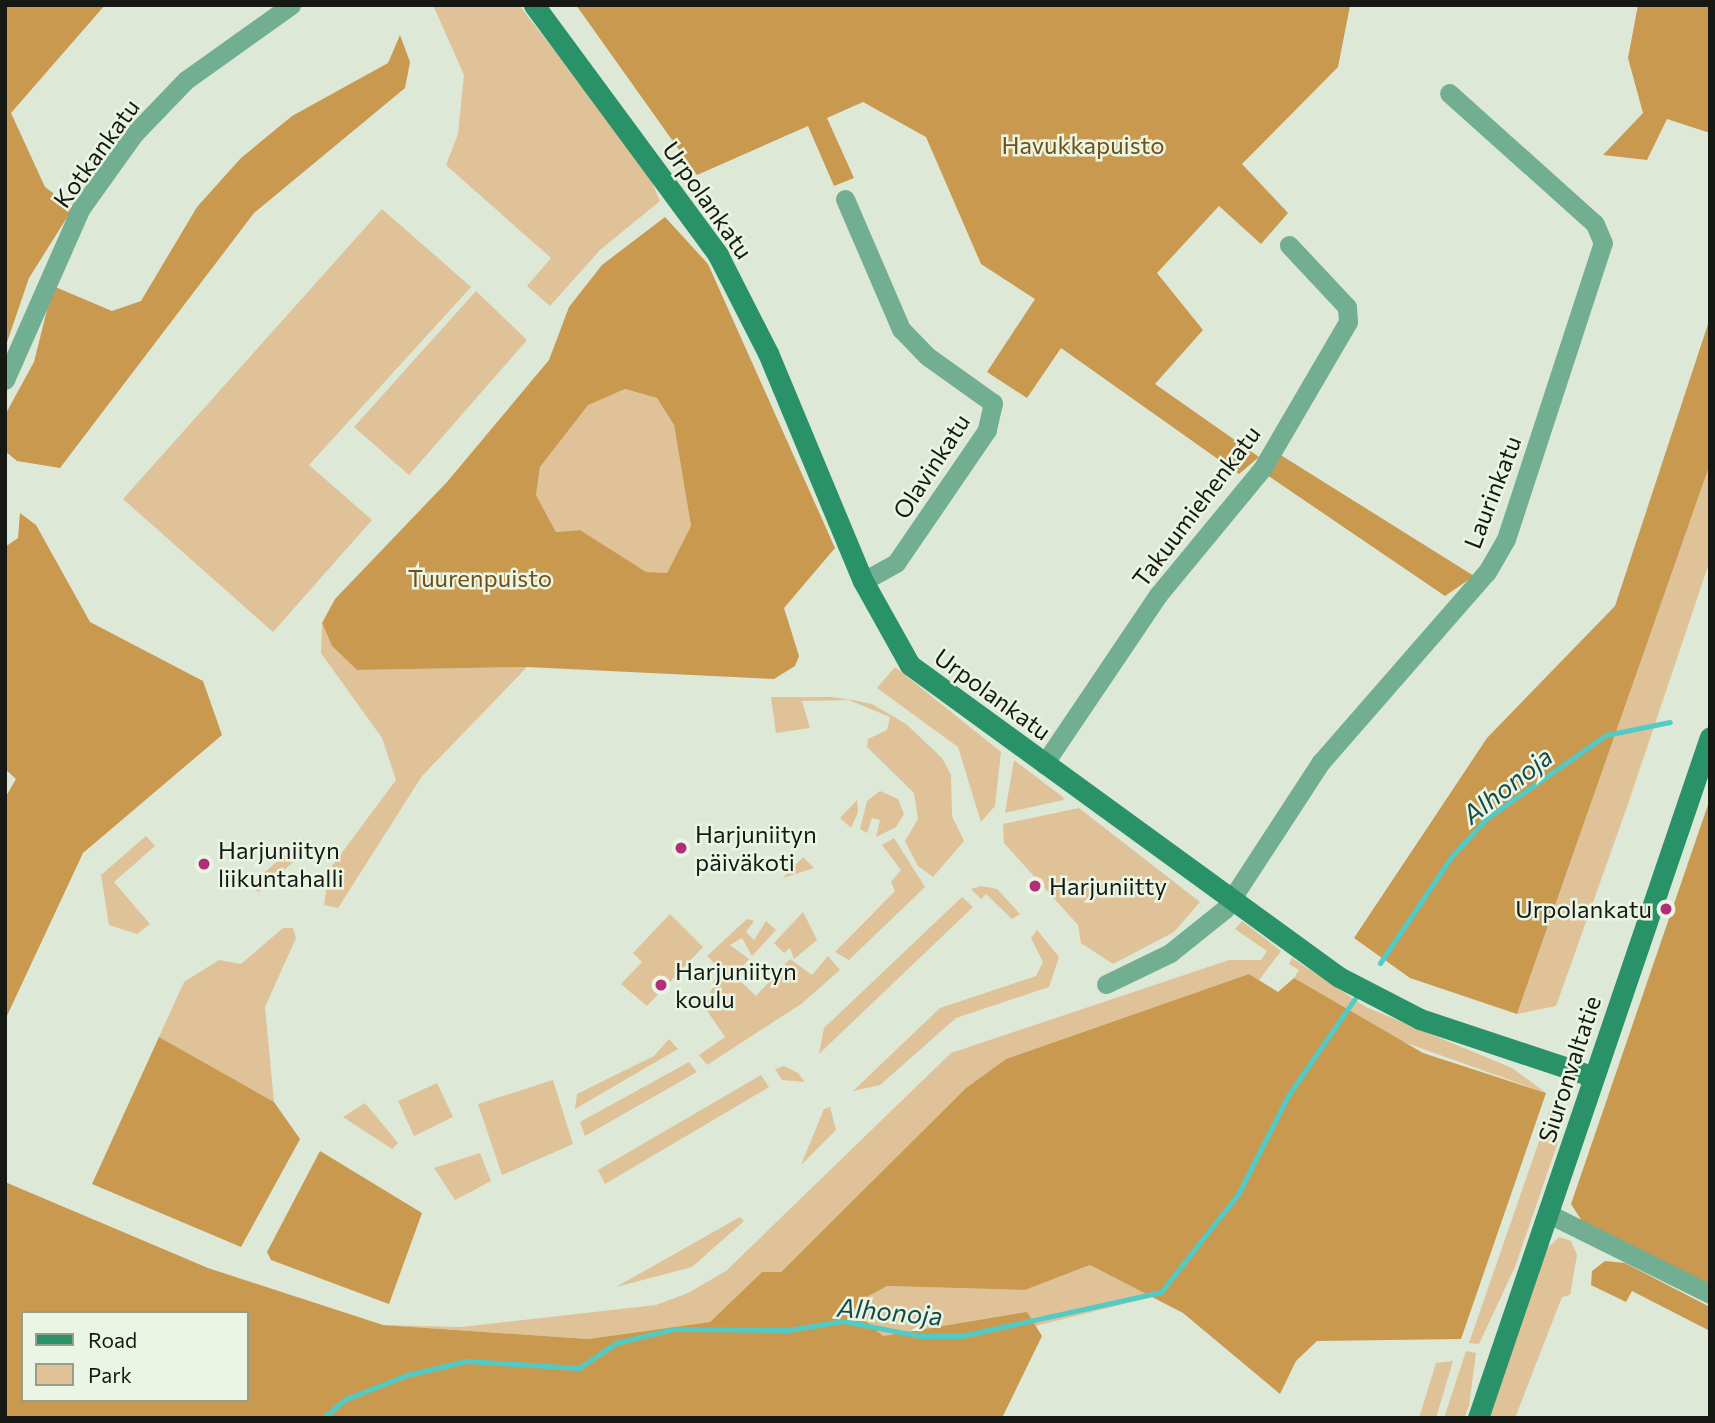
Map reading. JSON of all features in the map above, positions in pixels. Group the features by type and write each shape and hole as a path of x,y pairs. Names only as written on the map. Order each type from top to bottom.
{"main road":[{"name":"Urpolankatu","path":"534,5 718,255 768,353 863,581 910,665 1339,976 1420,1019 1594,1077"},
{"name":"Siuronvaltatie","path":"1478,1418 1710,737"}],"street":[{"name":"Kotkankatu","path":"5,380 81,208 134,134 186,80 291,5"},
{"name":"Laurinkatu","path":"1106,984 1170,953 1234,898 1321,762 1487,572 1506,539 1603,243 1595,224 1449,93"},
{"name":"Olavinkatu","path":"845,199 901,329 927,356 993,403 987,430 896,563 863,581"},
{"name":"Takuumiehenkatu","path":"1044,764 1158,595 1262,469 1348,322 1347,307 1289,245"},
{"path":"1549,1214 1710,1294"}],"green space":[{"path":"5,5 105,5 11,113 45,187 73,208 29,278 5,348"},
{"path":"433,5 519,5 647,171 660,201 600,250 550,306 527,286 551,258 446,165 458,134 464,75"},
{"name":"Havukkapuisto","path":"576,5 1350,6 1338,67 1242,164 1288,213 1261,244 1219,206 1157,273 1203,330 1155,384 1259,457 1239,474 1061,348 1027,398 987,372 1035,299 981,264 926,137 863,102 827,118 854,178 834,186 808,126 697,175"},
{"path":"1638,5 1710,5 1710,133 1667,119 1647,160 1603,155 1643,113 1628,58"},
{"path":"400,35 410,62 405,88 254,213 60,468 17,461 5,451 5,415 34,362 53,286 112,311 141,301 197,207 241,158 292,116 388,63"},
{"path":"382,209 471,287 309,465 372,520 273,632 123,499"},
{"name":"Tuurenpuisto","path":"665,217 708,264 835,548 784,608 799,656 795,666 774,679 527,667 357,670 332,646 322,623 335,599 447,482 549,360 569,307 602,265","holes":["625,389 657,398 674,425 691,526 667,573 646,572 580,530 556,532 536,495 540,467 588,405"]},
{"path":"476,291 527,340 409,475 354,427"},
{"path":"1710,318 1710,464 1517,1014 1410,978 1354,938 1487,738 1615,606"},
{"path":"625,389 657,398 674,425 691,526 667,573 646,573 580,530 556,532 536,495 540,467 588,404"},
{"path":"1279,454 1474,576 1445,596 1267,475"},
{"path":"1710,464 1710,560 1628,804 1556,1006 1517,1014"},
{"path":"20,513 36,525 90,622 203,681 222,735 83,853 5,1020 5,798 16,779 5,769 5,547 18,538"},
{"path":"322,623 332,646 357,670 527,667 422,776 338,908 324,905 329,870 396,780 382,738 321,653"},
{"path":"895,667 1001,752 995,806 981,822 958,747 877,688"},
{"path":"771,697 831,697 853,700 872,704 906,724 942,758 951,775 952,816 964,841 933,877 918,866 905,841 918,819 914,793 867,747 868,739 887,730 890,717 849,700 802,701 810,728 776,733"},
{"path":"1014,760 1064,798 1063,800 1005,813"},
{"path":"880,791 898,799 904,814 896,827 876,837 880,820 872,818 867,833 860,829 867,801"},
{"path":"1710,799 1710,1286 1582,1221 1571,1204"},
{"path":"857,800 858,812 851,828 840,818"},
{"path":"1079,808 1200,902 1174,932 1113,964 1081,943 1078,925 1004,843 1003,824"},
{"path":"146,836 155,846 114,882 150,924 137,934 109,925 101,875"},
{"path":"894,838 925,887 849,960 835,952 895,891 891,882 901,870 882,845"},
{"path":"303,839 310,848 258,892 251,884"},
{"path":"803,857 814,868 783,878"},
{"path":"981,886 997,889 1020,914 1012,919 986,894 981,899 971,889"},
{"path":"962,897 973,907 819,1054 824,1028"},
{"path":"803,912 817,940 794,959 790,948 784,953 774,943"},
{"path":"670,914 703,947 647,1006 621,984 642,962 633,953"},
{"path":"747,919 754,921 746,932 754,940 766,921 776,930 752,956 742,938 730,945 749,959 734,975 756,996 790,959 812,975 828,956 840,970 801,1004 707,1065 699,1055 725,1037 706,1009 718,967 707,956"},
{"path":"1242,921 1281,951 1259,980 1249,974 1006,1059 966,1088 781,1272 762,1272 710,1322 588,1339 383,1325 461,1327 656,1305 688,1293 726,1271 951,1053 1229,960 1261,960 1267,951 1235,929"},
{"path":"283,928 293,928 296,938 265,1007 274,1102 159,1037 184,982 219,960 241,964"},
{"path":"1037,930 1059,957 1049,987 956,1018 880,1085 853,1091 940,1008 1036,976 1043,962 1031,938"},
{"path":"1292,958 1366,1007 1512,1068 1546,1093 1384,1035 1294,978 1299,970 1289,964"},
{"path":"1249,974 1278,992 1294,978 1423,1053 1546,1093 1461,1339 1317,1341 1296,1361 1280,1394 1183,1313 1090,1265 1025,1290 887,1286 863,1299 861,1317 883,1336 1027,1312 1042,1336 1002,1418 5,1418 5,1182 208,1268 383,1325 588,1339 710,1322 762,1272 781,1272 966,1088 1006,1059"},
{"path":"159,1037 274,1102 300,1139 241,1247 92,1184"},
{"path":"669,1039 678,1049 575,1109 577,1094 654,1056"},
{"path":"689,1062 697,1072 585,1136 580,1122"},
{"path":"784,1066 798,1073 805,1082 782,1080 775,1069"},
{"path":"761,1075 769,1087 605,1184 598,1170"},
{"path":"553,1080 573,1144 502,1175 478,1104"},
{"path":"437,1083 453,1117 414,1136 398,1101"},
{"path":"1553,1101 1558,1142 1515,1267 1479,1344 1469,1343"},
{"path":"365,1103 398,1143 392,1149 343,1117"},
{"path":"830,1107 836,1130 801,1165 824,1109"},
{"path":"320,1151 422,1213 389,1304 271,1260 267,1252"},
{"path":"480,1153 491,1181 455,1200 434,1168"},
{"path":"740,1217 744,1221 692,1267 616,1287"},
{"path":"1559,1237 1571,1241 1577,1255 1570,1295 1562,1297 1515,1418 1487,1418 1546,1249"},
{"path":"1605,1261 1625,1263 1710,1307 1710,1331 1632,1291 1626,1302 1591,1285 1592,1271"},
{"path":"1090,1265 1152,1297 1035,1326 1027,1313 883,1336 861,1317 863,1299 887,1286 1025,1290"},
{"path":"1466,1351 1476,1353 1469,1406 1464,1418 1444,1418"},
{"path":"1453,1361 1436,1418 1419,1418 1436,1363"}],"waterway":[{"name":"Alhonoja","path":"1380,963 1452,856 1487,818 1606,735 1670,722"},
{"name":"Alhonoja","path":"323,1418 346,1399 407,1375 466,1361 579,1368 616,1343 674,1329 788,1330 843,1321 920,1336 961,1336 1161,1292 1238,1194 1289,1094 1356,997"}],"place":[{"name":"Harjuniityn päiväkoti","path":"681,848"},
{"name":"Harjuniityn liikuntahalli","path":"204,864"},
{"name":"Harjuniitty","path":"1035,886"},
{"name":"Urpolankatu","path":"1666,909"},
{"name":"Harjuniityn koulu","path":"661,985"}]}
